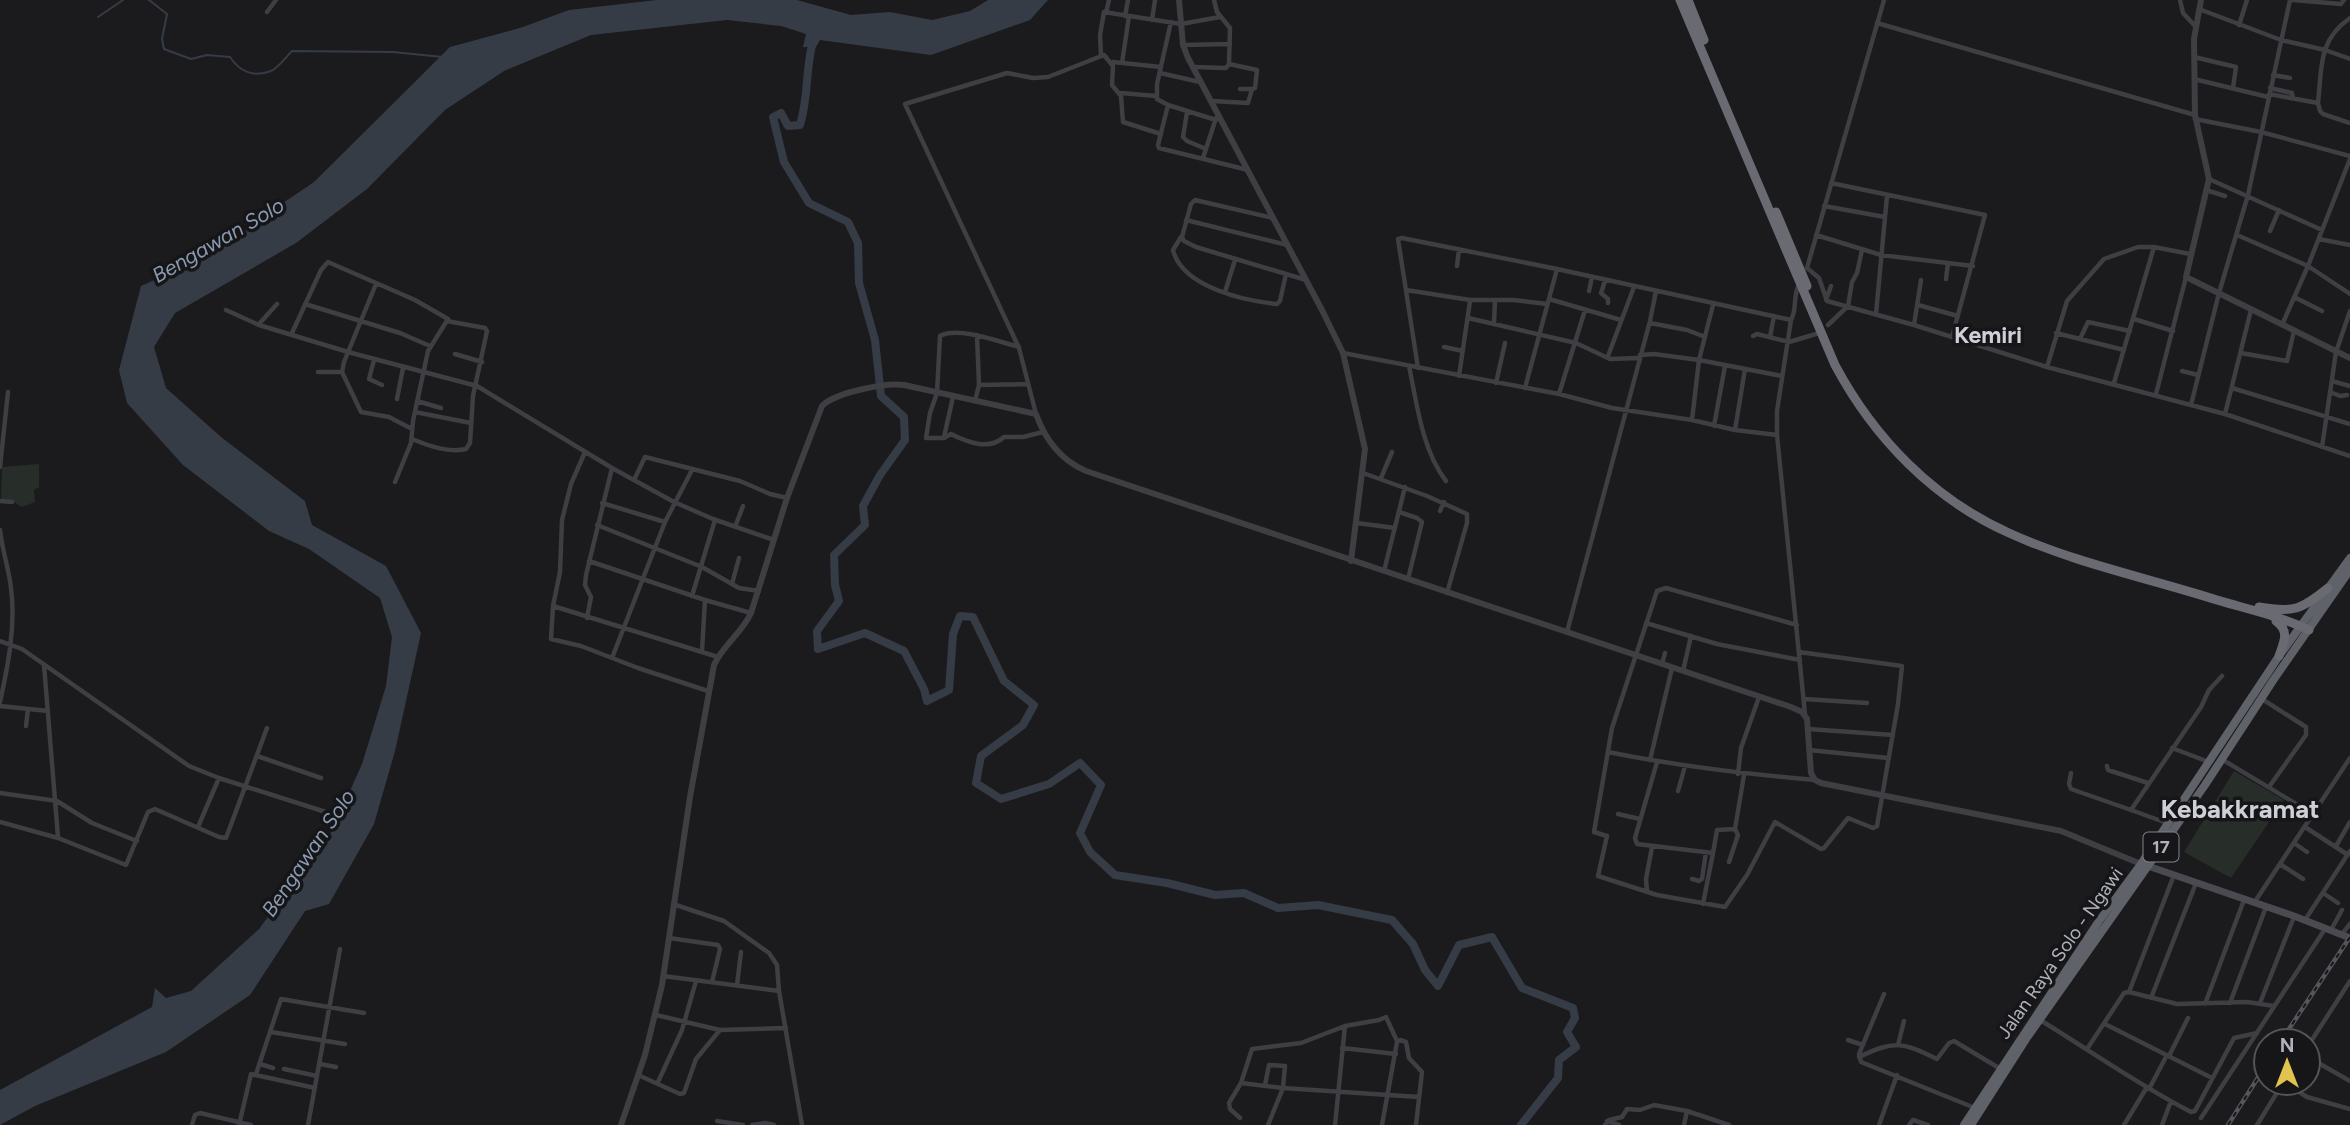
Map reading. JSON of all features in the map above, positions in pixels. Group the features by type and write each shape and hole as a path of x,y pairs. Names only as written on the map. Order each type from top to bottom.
{"highway":[{"path":"1680,0 1835,365 1853,397 1902,459 1945,495 2008,533 2134,576 2262,611 2298,610 2328,588"},
{"path":"1688,0 1838,358 1871,412 1909,458 1935,481 1971,506 2027,535 2306,626"},
{"name":"Jalan Raya Solo - Ngawi","path":"1971,1125 2144,865 2222,760 2328,588 2350,558"},
{"name":"Jalan Raya Solo - Ngawi","path":"1964,1125 2103,914 2144,865 2167,824 2279,656 2350,570"},
{"path":"2262,611 2284,627 2286,634 2279,656"}],"main road":[{"path":"2144,865 2266,906 2350,938"}],"street":[{"path":"267,12 276,0"},
{"path":"1101,55 1101,25 1109,0"},
{"path":"1122,63 1128,0"},
{"path":"1152,20 1155,0"},
{"path":"1179,0 1183,45 1193,67 1343,353 1364,444 1363,473 1351,561"},
{"path":"1193,67 1226,68 1229,64 1230,28 1220,17 1213,0"},
{"path":"1826,300 1819,278 1806,270 1884,0"},
{"path":"2180,0 2183,13 2195,26"},
{"path":"2156,394 2209,179 2195,117 2193,79 2195,26 2201,0"},
{"path":"2239,25 2247,0"},
{"path":"2191,405 2219,293 2248,195 2291,0 2341,4 2344,0"},
{"path":"2199,9 2281,40 2350,59"},
{"path":"1106,13 1181,24 1220,17"},
{"path":"2350,18 2328,39 2318,103 2323,114 2350,123"},
{"path":"1171,22 1156,96 1158,101 1188,112 1217,117"},
{"path":"1877,23 2195,117 2261,132 2350,158 2282,325"},
{"path":"1183,45 1230,44"},
{"path":"1156,96 1121,93 1112,85 1112,62 1107,56 1101,55 1048,77 1033,78 1007,73 905,104 1019,348 1036,414 1043,432 1054,448 1074,465 1086,471 1791,707 1805,715"},
{"path":"2193,57 2236,67 2233,88"},
{"path":"1112,62 1161,70 1201,82"},
{"path":"1211,101 1248,103 1252,89 1255,88 1257,70 1229,64"},
{"path":"2273,75 2290,78"},
{"path":"2193,79 2269,96 2318,103"},
{"path":"2270,88 2292,93 2292,98"},
{"path":"1240,89 1252,89"},
{"path":"1121,93 1125,124 1161,134"},
{"path":"1168,105 1159,148 1248,170"},
{"path":"1188,112 1183,137 1206,149"},
{"path":"1203,158 1217,117"},
{"path":"2209,179 2322,230"},
{"path":"1831,183 1985,215 1952,337"},
{"path":"2207,190 2225,196"},
{"path":"1876,314 1887,196"},
{"path":"1274,218 1198,199 1193,201 1182,237 1173,250 1176,259 1195,281 1225,292 1277,304 1286,274"},
{"path":"1824,206 1885,216"},
{"path":"2270,231 2279,210"},
{"path":"1186,220 1288,245"},
{"path":"1816,235 1881,255 1973,265"},
{"path":"2237,235 2308,266 2350,294"},
{"path":"1182,237 1196,247 1307,280"},
{"path":"1446,481 1439,472 1422,427 1398,239 1557,269 1791,320"},
{"path":"2319,239 2350,245"},
{"path":"2047,367 2056,332 2071,295 2104,259 2130,248 2154,247 2190,254"},
{"path":"2114,383 2154,247"},
{"path":"1457,265 1459,249"},
{"path":"1828,325 1848,306 1852,282 1863,250"},
{"path":"1225,292 1235,260"},
{"path":"292,334 324,265 328,262 415,300 448,319 447,321 487,329 470,443 463,450 440,449 412,439"},
{"path":"1946,279 1948,263"},
{"path":"1525,387 1557,269"},
{"path":"2186,276 2350,358"},
{"path":"1589,291 1592,278"},
{"path":"1914,325 1922,280"},
{"path":"1605,281 1601,293 1608,299 1608,303"},
{"path":"376,284 342,372 361,412 389,417 412,429"},
{"path":"1826,300 1830,286"},
{"path":"1608,356 1634,287"},
{"path":"1798,287 1777,411 1777,435 1811,773 1815,780"},
{"path":"1406,290 1470,300 1548,302 1621,320"},
{"path":"1567,632 1650,323 1656,291"},
{"path":"2294,297 2322,311"},
{"path":"1459,376 1470,300"},
{"path":"1826,300 2047,367 2225,414 2350,456"},
{"path":"1494,323 1495,301"},
{"path":"259,325 277,304"},
{"path":"305,304 400,333 430,346"},
{"path":"1692,420 1699,360 1713,305"},
{"path":"1918,305 1958,316"},
{"path":"226,310 259,325 373,360 477,386 612,468 674,502 715,520 774,540"},
{"path":"1559,394 1585,310"},
{"path":"2225,414 2251,310"},
{"path":"2322,447 2336,352 2350,310"},
{"path":"1770,337 1774,316"},
{"path":"1468,318 1576,343 1611,359 1622,360 1654,354 1782,376"},
{"path":"2134,320 2173,331"},
{"path":"395,482 412,439 417,401 430,346 447,321"},
{"path":"2080,339 2088,322 2130,331"},
{"path":"1650,323 1687,330 1705,337"},
{"path":"2241,353 2287,361 2294,331"},
{"path":"2056,332 2124,350"},
{"path":"1019,348 977,335 948,333 940,337 937,393 926,438 944,438 951,434 966,442 994,443 1004,437 1023,437 1043,432"},
{"path":"1753,336 1788,342 1816,334"},
{"path":"975,401 979,384 977,335"},
{"path":"1496,383 1505,343"},
{"path":"1444,347 1463,351"},
{"path":"1343,353 1525,387 1625,410 1777,435"},
{"path":"455,354 482,362"},
{"path":"373,360 369,379 382,385"},
{"path":"1714,426 1725,366"},
{"path":"397,399 404,367"},
{"path":"1735,430 1745,369"},
{"path":"2182,371 2198,375"},
{"path":"318,372 342,372"},
{"path":"2332,381 2350,386"},
{"path":"621,1125 656,1015 708,691 718,657 741,631 751,613 787,498 822,406 834,397 898,384 1036,414"},
{"path":"979,384 1027,384"},
{"path":"2232,388 2350,424"},
{"path":"0,467 8,392"},
{"path":"2330,392 2347,395"},
{"path":"944,438 953,397"},
{"path":"417,401 441,408"},
{"path":"415,412 471,423"},
{"path":"585,452 571,484 563,513 559,579 553,606 551,639 581,646 708,691"},
{"path":"1381,478 1392,452"},
{"path":"634,480 644,457 740,481 769,494 787,498"},
{"path":"587,618 592,597 585,585 589,561 612,468"},
{"path":"612,658 665,522 692,471"},
{"path":"1363,473 1444,502 1464,511 1468,516 1447,593"},
{"path":"1384,572 1405,487"},
{"path":"0,501 12,502"},
{"path":"1440,511 1444,502"},
{"path":"602,503 665,522"},
{"path":"735,527 744,506"},
{"path":"1399,512 1422,522 1408,579"},
{"path":"692,596 715,520"},
{"path":"1357,523 1395,528"},
{"path":"597,525 702,567 742,589 759,591"},
{"path":"0,530 11,589 9,643 0,704 48,710"},
{"path":"732,584 739,558"},
{"path":"589,561 751,613"},
{"path":"1797,625 1661,587 1655,594 1616,712 1594,832 1607,836 1598,876 1647,892 1724,907 1747,875 1775,822 1818,848 1824,848 1848,818 1873,828 1877,827 1902,666 1799,652"},
{"path":"702,652 705,600"},
{"path":"553,606 718,657"},
{"path":"1646,623 1717,644 1800,660"},
{"path":"1683,672 1691,636"},
{"path":"0,641 9,643 44,664 190,766 332,814"},
{"path":"1661,665 1665,653"},
{"path":"44,664 58,838"},
{"path":"1650,760 1672,668"},
{"path":"2131,810 2201,707 2209,690 2222,677"},
{"path":"1729,862 1738,835 1735,829 1741,748 1759,697"},
{"path":"2261,698 2306,727 2307,731 2269,787"},
{"path":"1804,699 1867,703"},
{"path":"26,726 28,709"},
{"path":"0,822 58,838 126,865 148,813 155,809 226,838 267,727"},
{"path":"1808,729 1893,735"},
{"path":"2172,748 2210,762"},
{"path":"1809,750 1888,758"},
{"path":"1608,752 1741,774 1815,780 2061,831 2144,865"},
{"path":"257,756 321,778"},
{"path":"2254,902 2350,758"},
{"path":"2222,760 2313,814"},
{"path":"1657,762 1635,841 1637,844 1652,847 1713,853"},
{"path":"1678,791 1685,766"},
{"path":"2107,766 2108,770 2148,783"},
{"path":"2071,773 2071,789 2167,824"},
{"path":"198,827 219,778"},
{"path":"0,793 57,801 92,823 137,841"},
{"path":"1618,814 1640,819"},
{"path":"2336,846 2350,822"},
{"path":"2305,827 2336,846 2347,855 2350,863"},
{"path":"1703,904 1717,830 1735,829"},
{"path":"2294,843 2307,852"},
{"path":"1647,892 1646,879 1652,847"},
{"path":"1692,879 1702,879 1706,852"},
{"path":"2305,920 2347,855"},
{"path":"2280,864 2303,879"},
{"path":"2129,992 2174,875"},
{"path":"2151,998 2196,883"},
{"path":"2323,893 2338,904"},
{"path":"2205,1004 2244,900"},
{"path":"673,904 731,924 769,953 777,965 802,1125"},
{"path":"2230,1003 2266,906"},
{"path":"2262,1027 2342,910"},
{"path":"2260,1003 2294,916"},
{"path":"2342,935 2350,924"},
{"path":"669,938 718,945 720,949 712,982"},
{"path":"308,1125 340,949"},
{"path":"737,985 741,952"},
{"path":"663,976 779,991"},
{"path":"658,1083 685,1021 696,981"},
{"path":"2320,1027 2350,981"},
{"path":"2087,1049 2124,993 2177,1004 2260,1003 2274,1006"},
{"path":"1884,994 1863,1045 1859,1057 1861,1062 1975,1108"},
{"path":"256,1074 282,999 364,1013"},
{"path":"656,1015 720,1030 786,1028"},
{"path":"1240,1118 1232,1112 1228,1103 1241,1083 1252,1049 1301,1044 1345,1026 1386,1017 1397,1041 1382,1125"},
{"path":"2124,1125 2189,1018"},
{"path":"2040,1020 2122,1073 2190,1112 2194,1112 2234,1038 2252,1034"},
{"path":"1898,1045 1904,1021"},
{"path":"2105,1024 2212,1079"},
{"path":"1335,1125 1345,1026"},
{"path":"638,1075 680,1094 684,1093 696,1059 720,1030"},
{"path":"271,1032 345,1044"},
{"path":"1848,1040 1863,1045"},
{"path":"1397,1041 1406,1042 1409,1058 1422,1069 1416,1125"},
{"path":"1859,1057 1885,1045 1898,1045 1937,1059 1954,1041 1999,1069"},
{"path":"2201,1118 2252,1042"},
{"path":"1342,1048 1396,1054"},
{"path":"260,1064 272,1068"},
{"path":"320,1064 336,1068"},
{"path":"1265,1085 1269,1065 1285,1066 1283,1088 1268,1125"},
{"path":"2322,1065 2350,1081"},
{"path":"284,1069 317,1076"},
{"path":"239,1124 250,1075 256,1074 315,1088"},
{"path":"1879,1125 1897,1075"},
{"path":"1241,1083 1419,1097"},
{"path":"2257,1125 2275,1097"},
{"path":"2308,1097 2350,1109"},
{"path":"2162,1125 2171,1101"},
{"path":"1606,1123 1622,1117 1626,1109 1640,1110 1652,1105 1687,1111 1729,1125"},
{"path":"1684,1125 1687,1111"},
{"path":"192,1125 198,1114 251,1125"},
{"path":"1709,1125 1711,1119"},
{"path":"1909,1125 1913,1120 1928,1125"},
{"path":"716,1121 743,1125"},
{"path":"1606,1123 1619,1125"},
{"path":"751,1125 774,1125"}],"shaded area":[{"path":"657,0 797,0 851,15 890,12 932,20 970,11 988,0 1048,0 1030,20 931,55 820,40 816,47 803,47 806,34 781,26 727,20 591,35 504,71 445,110 367,189 296,243 175,313 154,347 166,388 221,437 305,501 312,525 386,566 421,633 395,751 374,824 329,904 305,911 250,995 166,1052 35,1106 0,1125 0,1090 152,1007 155,988 166,998 191,991 259,929 332,831 362,764 386,686 392,637 380,598 309,549 269,531 183,465 127,403 119,370 141,286 199,260 314,182 450,47 520,28 569,10"},
{"path":"39,464 39,487 34,490 35,502 22,507 12,501 1,500 2,467"},
{"path":"2234,771 2284,800 2231,878 2184,852"}],"waterway":[{"path":"98,17 123,0"},
{"path":"149,0 167,14 162,39 164,49 191,59 207,55 230,57 242,69 252,73 274,70 292,51 393,52 443,57"},
{"path":"814,38 800,125 788,126 781,113 773,117 784,162 809,203 848,222 858,243 859,283 875,340 881,396 904,417 905,440 880,475 863,506 865,525 834,555 835,585 839,601 817,631 818,649 865,633 904,651 924,689 927,701 949,690 953,634 960,616 973,617 1004,681 1034,705 1023,725 981,756 976,783 1001,799 1049,784 1080,763 1101,785 1080,833 1090,852 1115,875 1167,883 1215,895 1244,893 1278,908 1318,905 1392,920 1413,944 1425,970 1438,986 1459,945 1492,937 1522,988 1573,1008 1575,1018 1567,1032 1576,1047 1559,1060 1558,1078 1521,1125"}],"railway":[{"path":"2290,1027 2350,937"},
{"path":"2228,1125 2252,1087"}],"district":[{"name":"Kemiri","path":"1988,335"},
{"name":"Kebakkramat","path":"2240,809"}],"water label":[{"name":"Bengawan Solo","path":"218,240"},
{"name":"Bengawan Solo","path":"308,853"}]}
